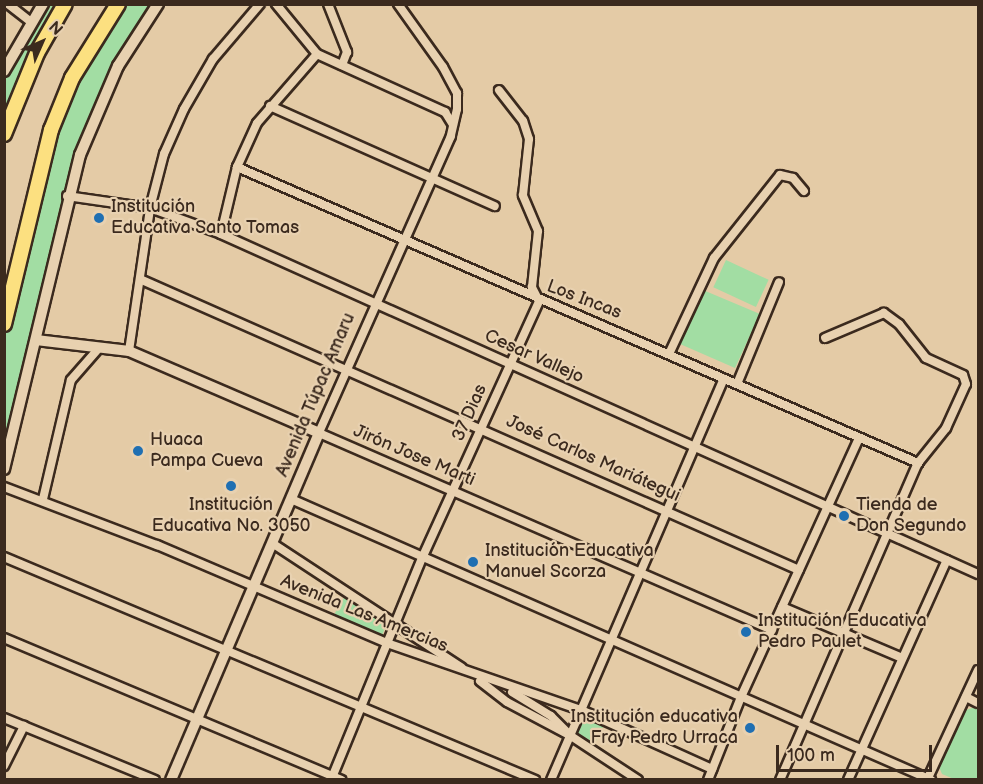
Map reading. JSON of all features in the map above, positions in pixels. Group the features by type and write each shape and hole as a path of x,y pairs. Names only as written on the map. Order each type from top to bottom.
{"main road":[{"path":"4,134 37,53 65,4"},
{"path":"4,324 51,130 72,78 118,4"}],"street":[{"path":"8,4 31,22"},
{"path":"4,71 43,4"},
{"path":"4,469 68,196 80,155 114,75 158,4"},
{"path":"129,351 142,280 150,208 164,154 184,109 224,43 260,4"},
{"path":"276,4 317,54 445,112 453,125"},
{"path":"328,4 334,25 346,46 342,65"},
{"name":"Avenida Túpac Amaru","path":"171,780 453,125 457,93 398,4"},
{"path":"221,234 237,167 257,123 317,54"},
{"path":"499,90 523,121 529,139 523,195 538,231 532,287 539,301"},
{"path":"270,106 495,206"},
{"name":"Los Incas","path":"237,167 539,301 592,319 918,463"},
{"path":"669,354 714,258 780,175 793,178 804,191"},
{"name":"Cesar Vallejo","path":"68,196 150,208 221,234 693,448 828,505 978,574"},
{"name":"José Carlos Mariátegui","path":"142,280 799,570"},
{"path":"737,384 778,282"},
{"name":"37 Dias","path":"335,778 360,708 423,556 539,301"},
{"path":"780,780 918,463 946,428 964,396 963,375 926,358 899,324 884,313 825,338"},
{"name":"Jirón Jose Marti","path":"36,340 129,351 772,630"},
{"path":"43,499 71,380 99,348"},
{"path":"551,780 724,379"},
{"path":"708,780 741,697 859,438"},
{"name":"Avenida Las Amercias","path":"4,487 43,499 387,643 474,676 580,710 712,770"},
{"path":"291,499 928,779 978,670"},
{"path":"272,543 396,622 507,702 571,736 638,780"},
{"path":"4,557 535,780"},
{"path":"848,780 947,560"},
{"path":"782,607 902,658"},
{"path":"4,638 335,778"},
{"path":"966,697 978,703"},
{"path":"4,718 155,780"},
{"path":"4,766 24,726"}],"green space":[{"path":"50,5 59,5 18,78 5,117 5,79"},
{"path":"120,5 156,5 78,154 5,462 5,331 53,132 74,79"},
{"path":"726,260 769,280 756,307 713,287"},
{"path":"703,290 760,314 735,368 680,344 679,339"},
{"path":"345,596 387,623 381,638 332,618"},
{"path":"978,706 978,779 954,779 942,774 939,767 966,710"},
{"path":"581,717 604,725 595,743 574,732"}],"place":[{"name":"Institución Educativa Santo Tomas","path":"99,218"},
{"name":"Huaca Pampa Cueva","path":"138,451"},
{"name":"Institución Educativa No. 3050","path":"231,486"},
{"name":"Tienda de Don Segundo","path":"844,516"},
{"name":"Institución Educativa Manuel Scorza","path":"473,562"},
{"name":"Institución Educativa Pedro Paulet","path":"746,632"},
{"name":"Institución educativa Fray Pedro Urraca","path":"750,728"}]}
